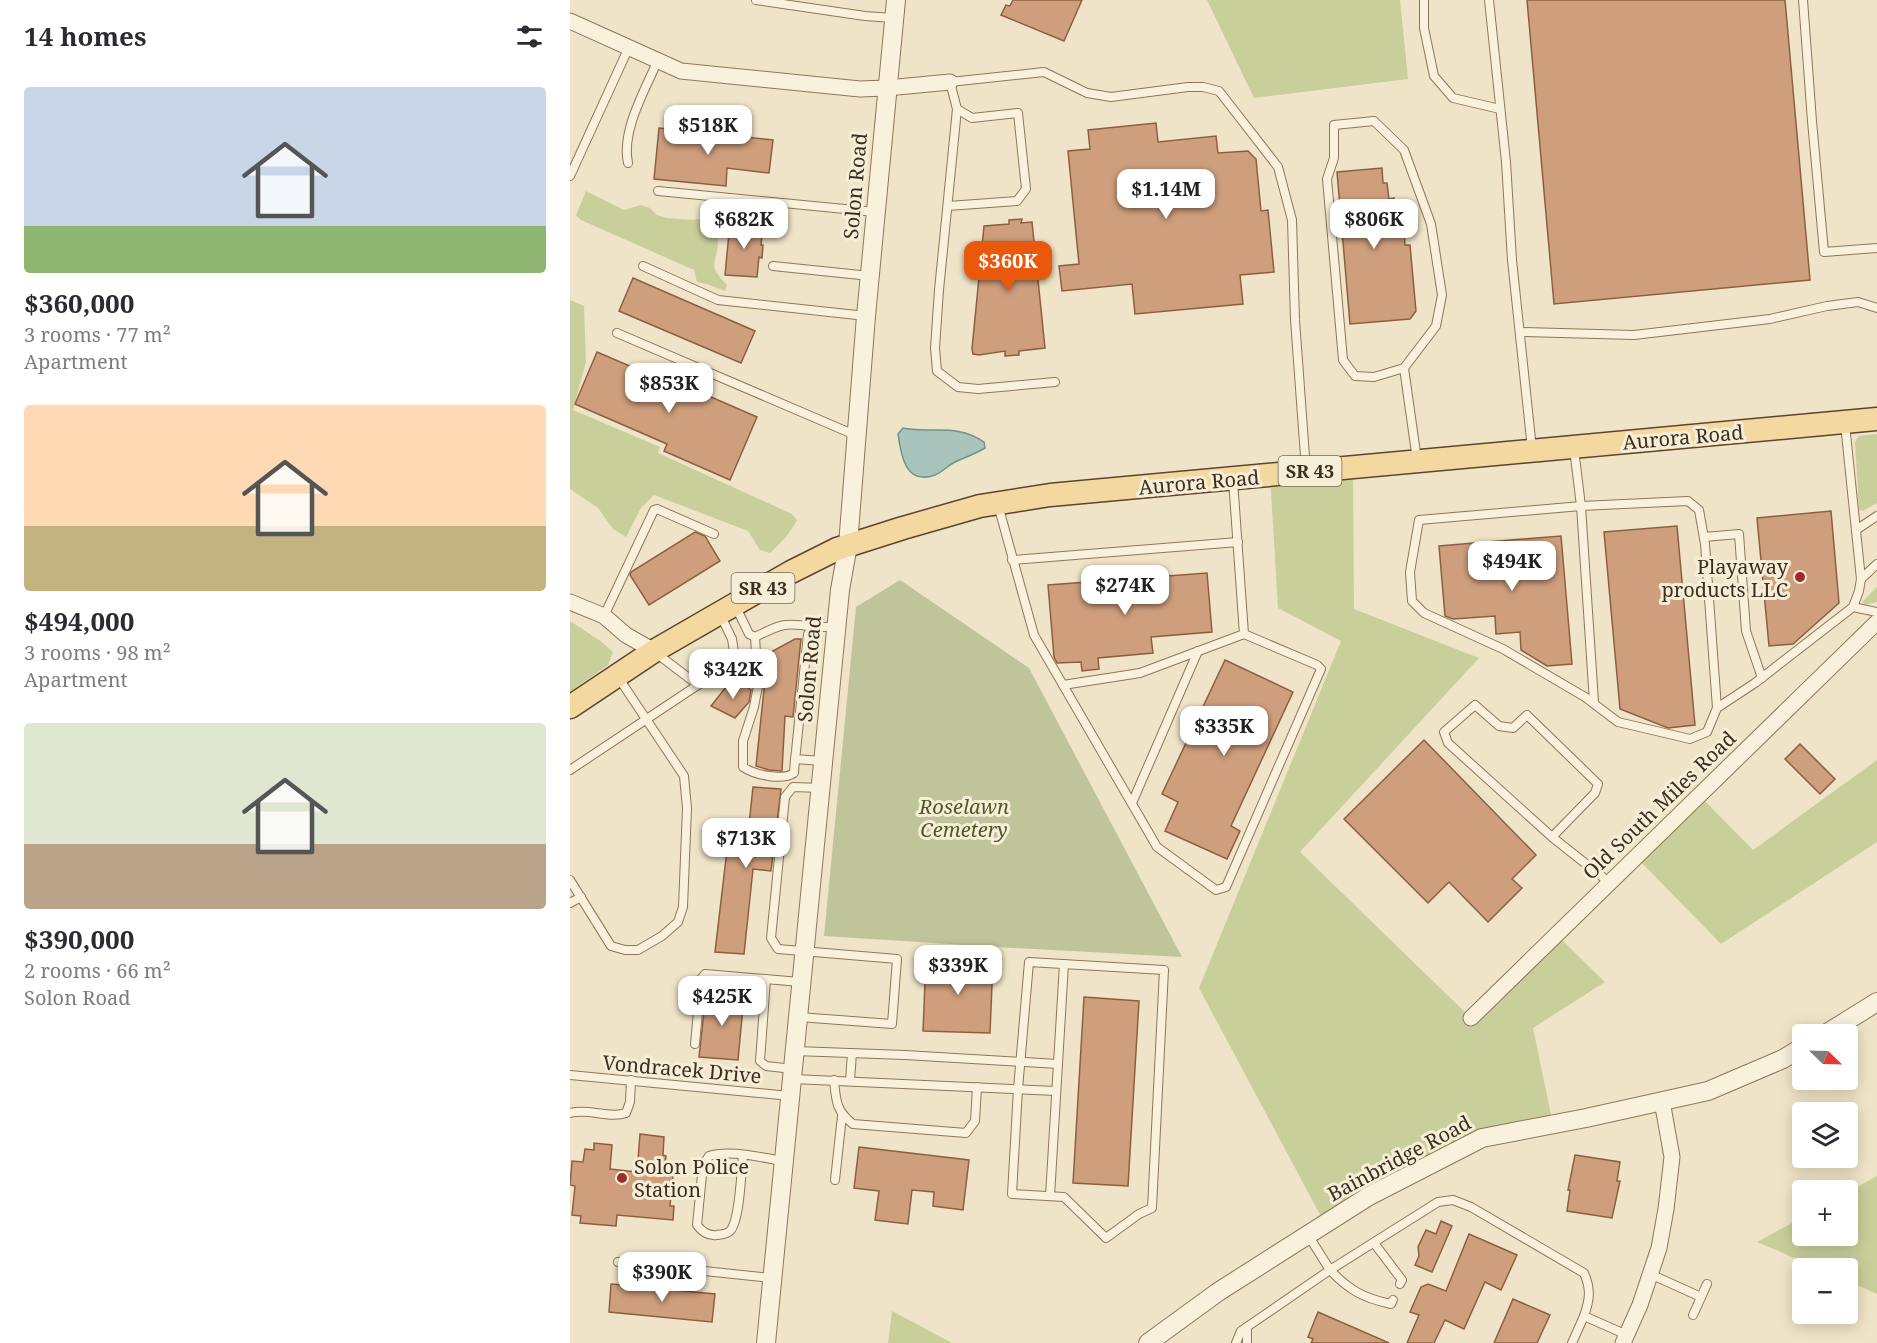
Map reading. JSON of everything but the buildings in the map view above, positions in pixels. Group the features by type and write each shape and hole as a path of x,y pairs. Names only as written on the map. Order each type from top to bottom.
{"main road":[{"name":"Aurora Road","path":"570,707 654,651 791,572 837,549 969,509 1050,495 1877,419"}],"street":[{"name":"Solon Road","path":"766,1343 836,627 848,545 866,316 895,9"},
{"path":"570,21 681,71 860,89 950,82"},
{"path":"570,602 604,616 626,635 654,651"},
{"name":"Old South Miles Road","path":"1471,1018 1877,622"},
{"path":"1842,1024 1877,1002"},
{"name":"Bainbridge Road","path":"1148,1343 1218,1292 1369,1196 1482,1138 1708,1091 1792,1054"},
{"path":"1625,1339 1640,1305 1659,1248 1662,1229 1672,1157 1662,1101"}],"lane":[{"path":"756,0 854,15 895,9"},
{"path":"1424,0 1424,28 1434,76 1453,98 1500,109"},
{"path":"1489,0 1506,162 1512,260 1533,451"},
{"path":"1803,0 1824,252 1877,248"},
{"path":"570,176 628,47"},
{"path":"628,163 625,151 628,133 658,60"},
{"path":"1055,382 978,389 958,387 937,371 934,348 957,109 950,82 1044,72 1087,93 1111,97 1188,87 1203,87 1219,91 1278,167 1292,220 1295,320 1306,472"},
{"path":"948,206 1017,201 1026,189 1018,113 972,118 957,109"},
{"path":"1404,368 1374,377 1355,376 1343,360 1327,179 1334,159 1334,125 1374,122 1404,150 1431,224 1442,295 1436,326 1404,368 1417,462"},
{"path":"658,191 876,212"},
{"path":"643,266 718,300 866,316"},
{"path":"774,266 870,276"},
{"path":"1520,332 1634,335 1770,319 1827,306 1858,302 1877,308"},
{"path":"617,333 856,436"},
{"path":"1717,708 1762,678 1853,607 1860,591 1861,579 1845,422"},
{"path":"1574,447 1581,506 1594,702"},
{"path":"1233,478 1244,634"},
{"path":"1688,501 1699,510 1704,537 1717,708 1707,732 1690,739 1618,722 1594,702 1503,649 1424,613 1412,602 1410,572 1419,520 1581,506 1688,501"},
{"path":"998,503 1034,635 1157,848 1216,890 1226,887 1322,669 1244,634 1140,673 1063,685"},
{"path":"604,616 654,510 657,509 714,534"},
{"path":"1856,530 1877,516"},
{"path":"1704,537 1739,534 1746,631 1762,678"},
{"path":"1012,560 1238,542"},
{"path":"1861,579 1877,564"},
{"path":"1853,607 1877,612"},
{"path":"727,609 749,634 755,637"},
{"path":"570,770 728,665 734,652 727,609"},
{"path":"755,637 772,628 790,623 813,627 836,627"},
{"path":"755,637 758,686 743,741 743,767 751,773 787,777 794,773 808,634 813,627"},
{"path":"654,651 698,685"},
{"path":"1132,803 1198,651"},
{"path":"570,880 611,946 625,950 639,950 662,936 678,922 683,907 687,819 684,776 617,676"},
{"path":"1552,837 1595,793 1598,784 1527,715 1513,728 1499,726 1475,705 1444,732 1448,743 1552,837 1610,883"},
{"path":"795,759 823,762"},
{"path":"798,1017 892,1024 897,959 778,949 771,938 785,797 793,787 821,788"},
{"path":"570,903 581,897"},
{"path":"1029,962 1064,964 1164,970 1152,1208 1139,1214 1106,1238 1064,1197 1012,1194 1029,962"},
{"path":"1050,1196 1064,964"},
{"path":"695,1044 701,979 705,974 802,982"},
{"path":"766,979 760,1060 792,1081 834,1080 1056,1091"},
{"path":"795,1051 1058,1064"},
{"path":"850,1081 852,1053"},
{"name":"Vondracek Drive","path":"570,1075 631,1080 792,1081"},
{"path":"570,1113 593,1111 619,1115 626,1113 630,1102 631,1080"},
{"path":"834,1080 836,1102 842,1116 835,1180"},
{"path":"842,1116 853,1124 966,1133 975,1121 977,1087"},
{"path":"743,1156 737,1216 732,1229 726,1234 712,1235 701,1231 697,1225 704,1165 709,1156 718,1153 743,1156 784,1161"},
{"path":"1236,1343 1241,1331 1330,1270 1438,1202 1453,1200 1472,1207 1584,1273 1590,1286 1589,1302 1572,1343"},
{"path":"1308,1235 1330,1270 1346,1286 1369,1299 1391,1304 1393,1299"},
{"path":"1374,1242 1402,1280 1400,1284"},
{"path":"618,1262 772,1278"},
{"path":"1650,1274 1701,1297"},
{"path":"1693,1316 1707,1284"},
{"path":"1584,1316 1625,1339"},
{"path":"1247,1327 1247,1343"}],"green space":[{"path":"1207,0 1400,0 1408,79 1254,98"},
{"path":"586,191 624,210 641,205 667,218 716,219 718,237 714,267 727,285 725,291 697,282 694,270 581,220 576,215"},
{"path":"570,300 584,306 586,362 573,410 660,447 658,453 792,514 797,520 785,538 770,553 760,550 748,531 654,495 641,508 626,537 613,529 598,508 570,489"},
{"path":"1877,434 1877,503 1863,511 1859,510 1855,442 1859,436"},
{"path":"1353,467 1354,609 1479,658 1300,852 1471,1018 1557,935 1605,982 1533,1028 1553,1124 1482,1138 1325,1224 1199,988 1341,641 1278,608 1270,475"},
{"name":"Roselawn Cemetery","path":"900,580 1029,668 1182,957 824,936 856,607"},
{"path":"1877,587 1877,602 1864,605 1863,601"},
{"path":"570,621 613,652 608,665 570,692"},
{"path":"1877,760 1877,842 1721,944 1636,857 1699,795 1753,850"},
{"path":"1877,1176 1877,1294 1858,1285 1858,1258 1794,1258 1757,1242 1792,1223 1792,1246 1858,1246 1858,1186"},
{"path":"892,1311 952,1343 888,1343"}],"water":[{"path":"903,428 964,433 984,442 985,448 952,463 935,475 917,476 911,473 903,460 898,434"}],"place":[{"name":"Playaway products LLC","path":"1800,577"},
{"name":"Solon Police Station","path":"622,1178"}]}
